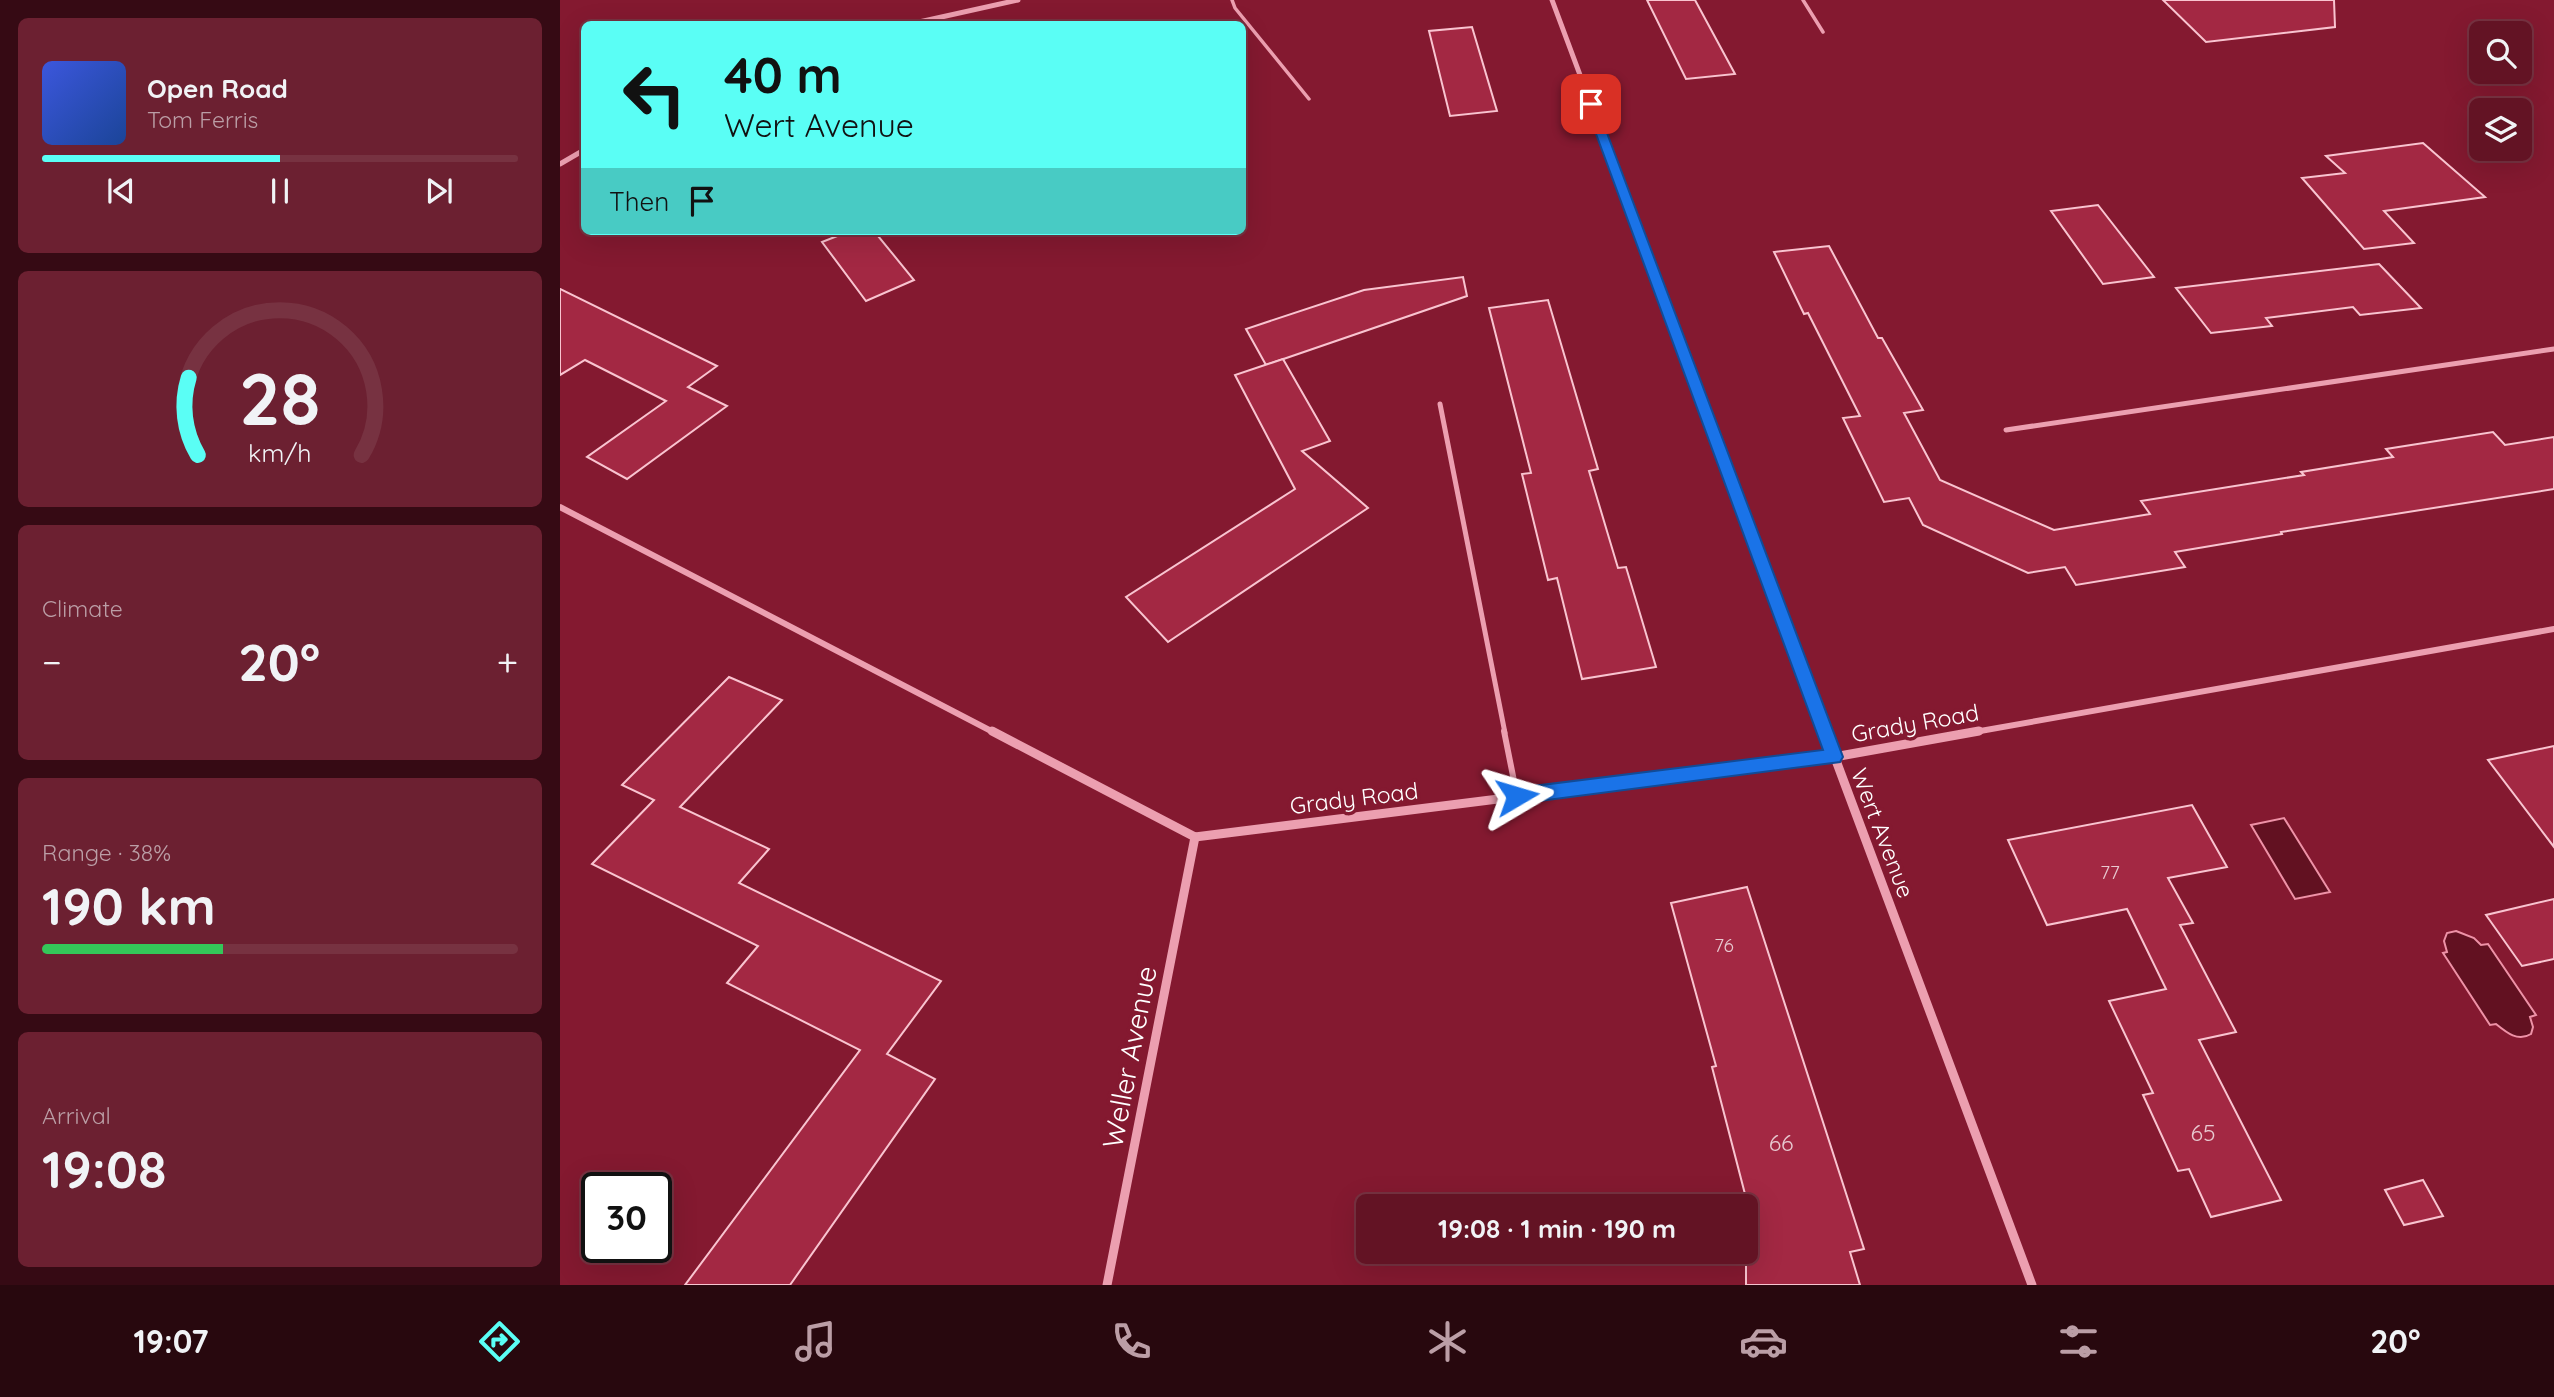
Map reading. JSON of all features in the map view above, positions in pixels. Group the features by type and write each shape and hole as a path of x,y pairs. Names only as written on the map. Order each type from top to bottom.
{"street":[{"path":"924,21 1018,0"},
{"name":"Wert Avenue","path":"1552,0 2032,1285"},
{"path":"560,164 581,152"},
{"path":"560,507 1195,837"},
{"name":"Grady Road","path":"1195,837 1834,757 2554,629"},
{"name":"Weller Avenue","path":"1107,1285 1195,837"}],"lane":[{"path":"1232,0 1246,21"},
{"path":"1803,0 1823,32"},
{"path":"1246,22 1309,99"},
{"path":"2006,430 2554,349"},
{"path":"1440,404 1517,796"}],"shaded area":[{"path":"2284,818 2330,892 2295,899 2251,825"},
{"path":"2456,931 2474,938 2481,945 2488,944 2536,1015 2530,1017 2533,1027 2531,1034 2517,1037 2496,1024 2490,1025 2443,953 2447,952 2444,941 2447,933"}],"building":[{"path":"1647,0 1695,0 1735,74 1686,79"},
{"path":"2163,0 2334,0 2335,27 2206,42"},
{"path":"1472,27 1497,111 1450,116 1429,31"},
{"path":"2423,143 2485,197 2384,211 2414,243 2364,249 2302,178 2345,173 2326,156"},
{"path":"2098,205 2154,277 2103,284 2051,211"},
{"path":"840,235 877,235 914,280 866,301 822,242"},
{"path":"1829,246 1878,338 1882,338 1923,410 1904,413 1940,480 2054,530 2150,514 2141,501 2304,475 2301,472 2393,457 2386,449 2493,432 2505,445 2554,437 2554,489 2281,532 2282,534 2175,552 2185,567 2076,585 2065,567 2028,573 1923,525 1909,498 1884,502 1843,418 1860,416 1808,313 1804,314 1774,252"},
{"path":"2379,264 2421,308 2360,315 2353,307 2266,318 2272,326 2211,333 2176,288"},
{"path":"1463,277 1467,296 1266,365 1246,329 1364,290"},
{"path":"560,289 717,366 688,387 727,406 627,479 587,457 666,401 585,360 560,375"},
{"path":"1548,300 1598,469 1589,471 1618,568 1626,567 1656,667 1582,679 1557,578 1548,580 1522,474 1531,473 1489,308"},
{"path":"1283,359 1330,441 1302,451 1368,508 1168,642 1126,597 1295,489 1235,375"},
{"path":"729,677 782,700 680,807 769,849 739,883 941,981 887,1054 935,1079 790,1285 685,1285 860,1050 727,983 758,946 592,864 654,800 622,785"},
{"path":"2554,746 2554,847 2488,760"},
{"path":"2192,805 2227,867 2168,878 2193,923 2180,925 2236,1032 2199,1040 2281,1200 2211,1217 2189,1169 2178,1171 2143,1095 2153,1093 2109,1001 2166,989 2127,909 2047,925 2008,840"},
{"path":"1747,887 1864,1249 1850,1252 1860,1285 1746,1285 1746,1264 1758,1264 1758,1194 1745,1194 1712,1067 1716,1066 1671,903"},
{"path":"2554,899 2554,959 2522,966 2486,915"},
{"path":"2423,1180 2443,1216 2404,1225 2385,1190"}],"route":[{"path":"1517,796 1834,757 1591,104"}]}
